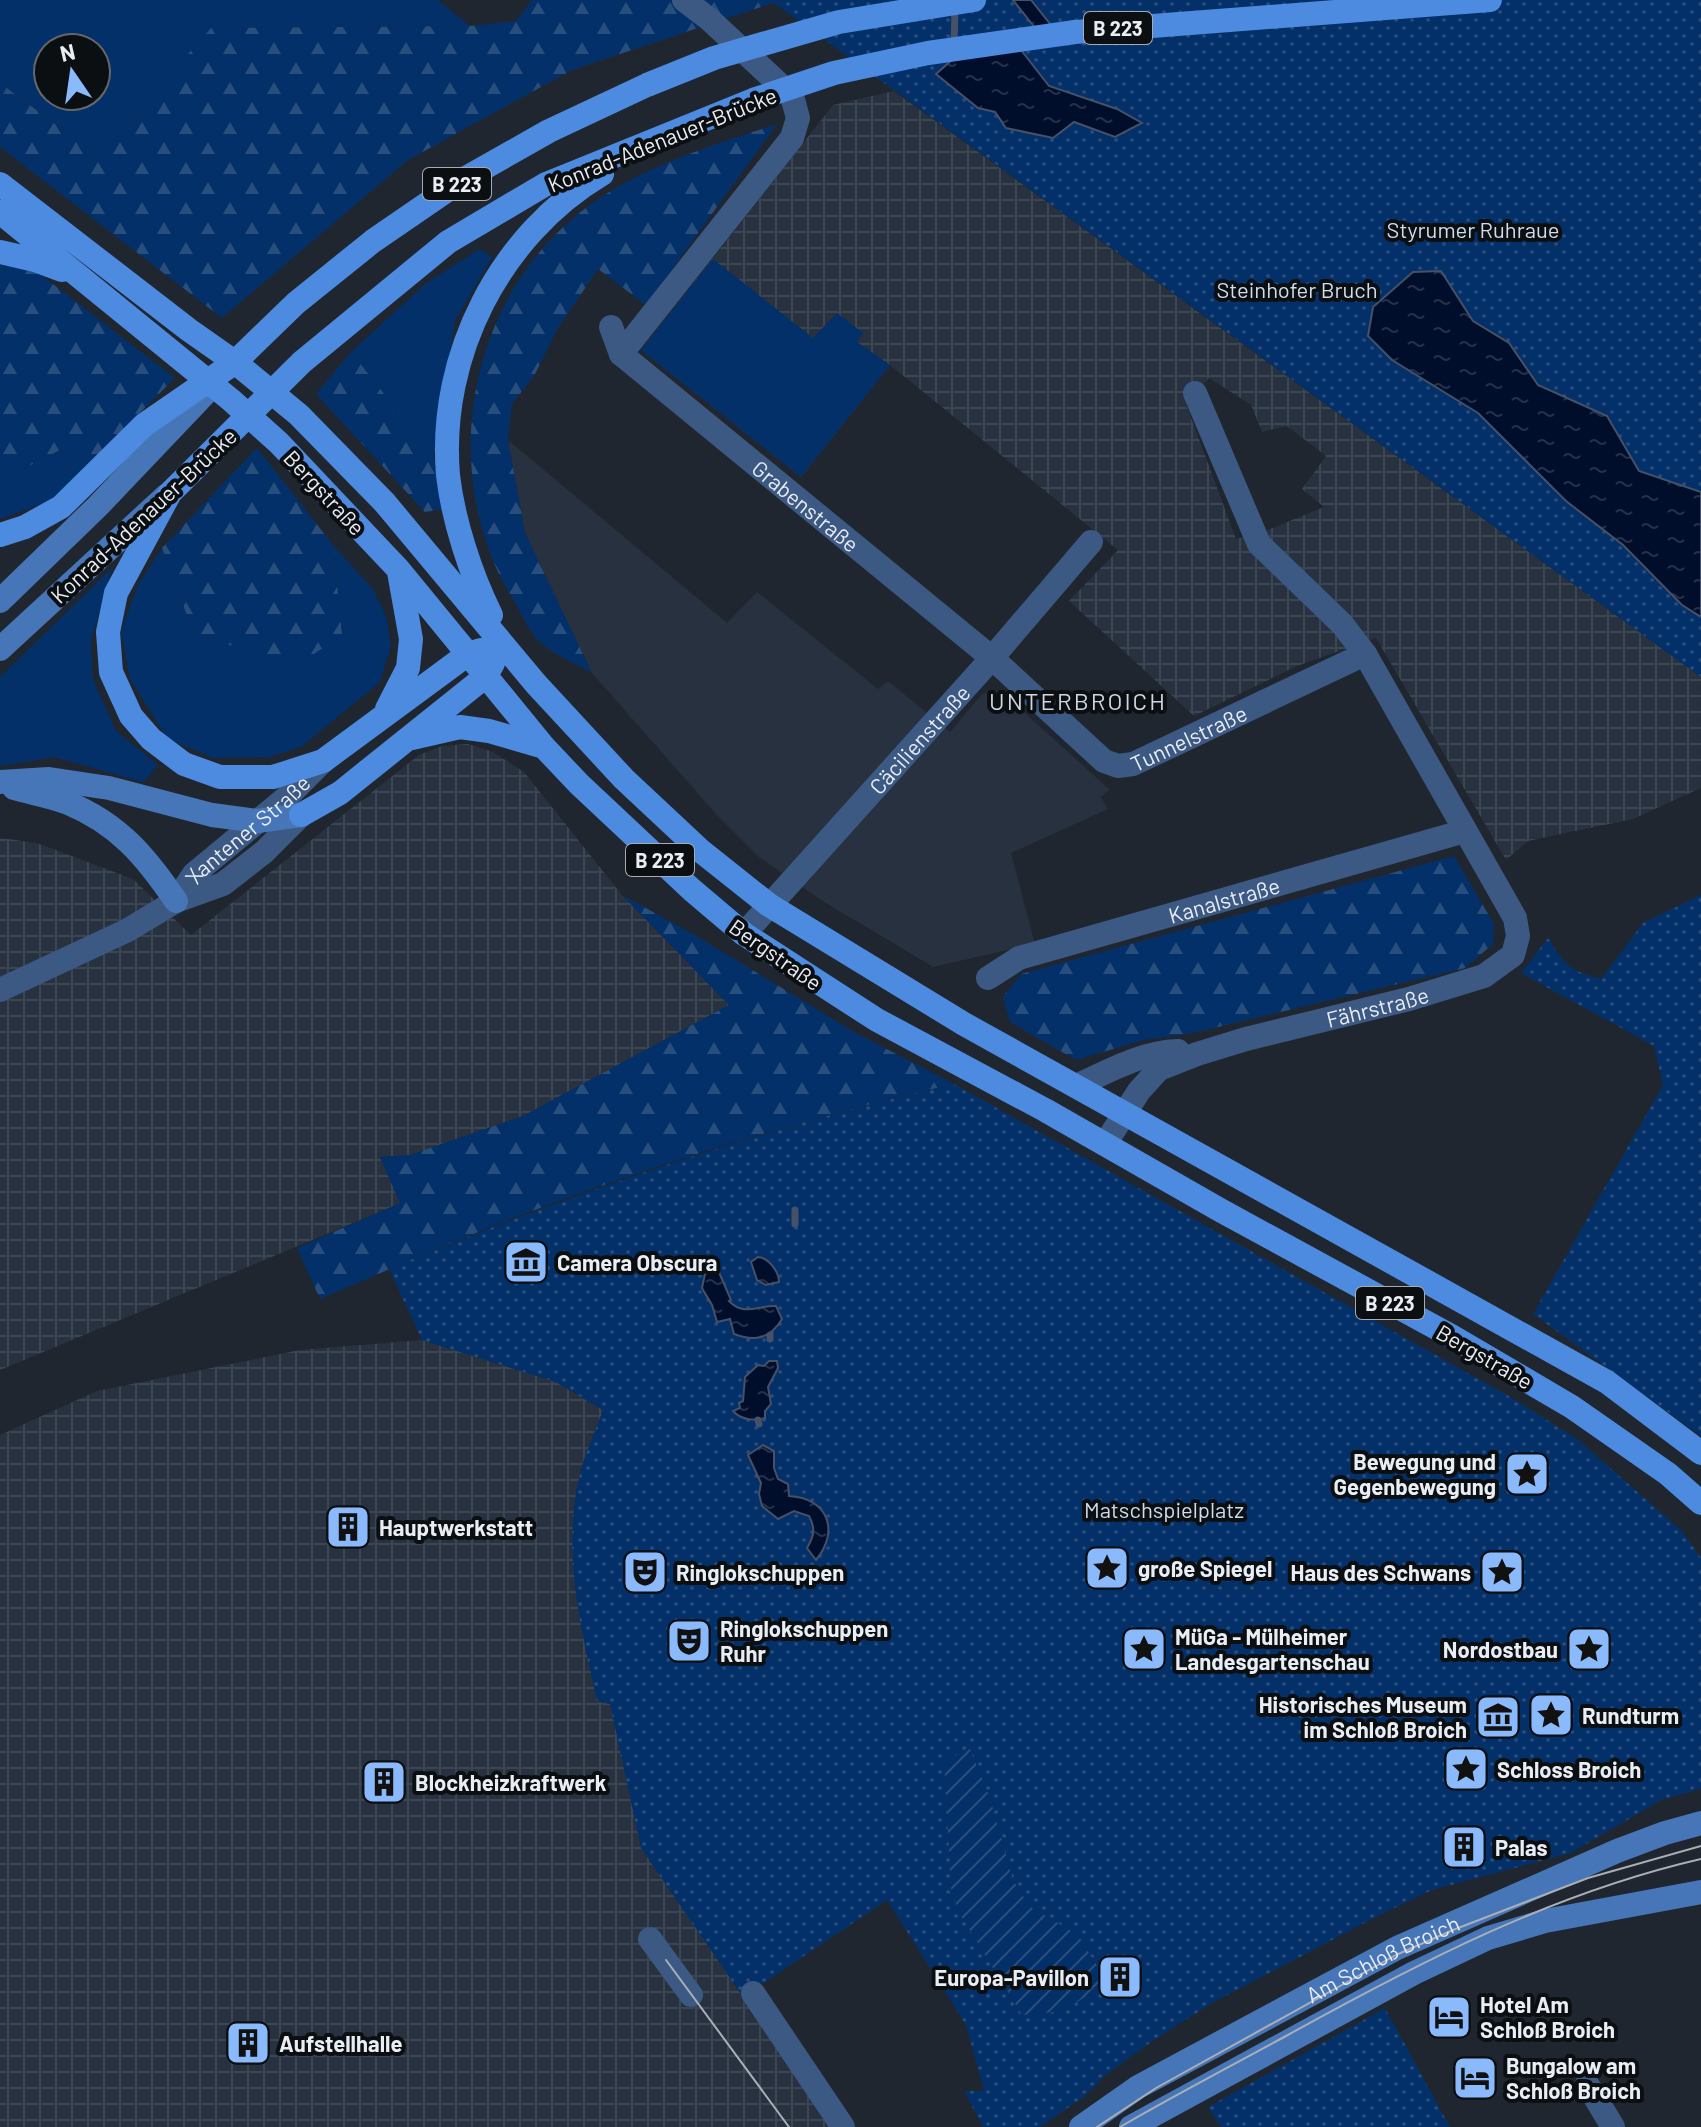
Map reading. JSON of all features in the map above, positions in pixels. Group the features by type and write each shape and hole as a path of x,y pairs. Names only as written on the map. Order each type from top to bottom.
{"main road":[{"name":"Konrad-Adenauer-Brücke","path":"0,601 97,507 234,363 296,303 373,241 459,182 549,131 647,85 714,58 839,22 974,0"},
{"name":"Konrad-Adenauer-Brücke","path":"0,649 170,493 302,362 448,242 546,184 680,127 753,100 850,70 928,53 1075,32 1490,0"},
{"name":"B 223","path":"504,644 478,589 448,475 449,419 456,375 471,330 498,272 536,227 576,190 680,127"},
{"name":"Bergstraße","path":"0,184 236,363 299,415 385,503 536,684 624,779 701,851 769,905 913,995 1607,1382 1701,1453"},
{"name":"Bergstraße","path":"0,212 279,443 399,570 544,747 579,784 681,880 744,934 877,1020 1453,1337 1572,1407 1668,1474 1701,1503"},
{"name":"B 223","path":"0,252 35,260 83,279"},
{"name":"B 223","path":"0,535 25,527 61,507 144,425 234,363"},
{"path":"170,493 116,593 108,632 111,672 131,716 151,739 184,764 220,777 273,777 323,761 384,713 468,654 504,644"},
{"path":"384,713 408,668 411,639 399,570"},
{"path":"0,783 49,779 109,788 212,815 258,821 301,815 340,793 486,676 504,644"},
{"path":"406,739 460,727 489,731 544,747"},
{"path":"0,783 68,802 115,830 147,859 176,901"},
{"name":"Am Schloß Broich","path":"1081,2127 1138,2087 1397,1948 1617,1851 1701,1823"},
{"name":"Am Schloß Broich","path":"1131,2127 1414,1973 1488,1938 1545,1921 1701,1892"}],"street":[{"path":"621,354 792,138 798,118 792,96 709,19 684,0"},
{"path":"611,327 621,354"},
{"name":"Grabenstraße","path":"621,354 992,658"},
{"path":"1195,393 1259,544 1342,624 1365,654 1465,831"},
{"name":"Cäcilienstraße","path":"744,934 992,658 1091,542"},
{"name":"Tunnelstraße","path":"992,658 1104,761 1118,766 1133,764 1365,654"},
{"name":"Xantener Straße","path":"176,901 194,874 323,761"},
{"name":"Xantener Straße","path":"0,990 128,930 176,901 223,884 264,852 301,815"},
{"name":"Fährstraße","path":"1105,1144 1124,1113 1159,1069 1197,1054 1322,1019 1409,999 1484,976 1513,955 1518,936 1515,918 1465,831"},
{"name":"Kanalstraße","path":"988,978 1019,958 1465,831"},
{"name":"Fährstraße","path":"1076,1086 1132,1061 1164,1051 1197,1054"},
{"path":"650,1939 691,1995"},
{"path":"753,1993 843,2127"},
{"path":"1587,2084 1613,2127"}],"shaded area":[{"path":"894,91 1701,677 1701,788 1633,819 1528,841 1506,860 1376,638 1297,666 1194,716 1069,601 1118,550 890,365 801,477 641,350 833,105","holes":["1209,378 1251,405 1262,432 1287,426 1326,456 1302,489 1324,507 1236,539 1186,404"]},
{"path":"508,440 727,623 757,592 878,689 888,681 950,732 982,694 994,690 1005,695 1110,790 1101,797 1108,809 1011,853 1035,944 933,967 821,900 759,857 715,813 592,673 525,533"},
{"path":"468,744 493,752 524,772 622,895 729,1005 523,1116 410,1155 380,1157 401,1203 0,1370 0,838 37,843 133,879 191,935 419,755 442,746"},
{"path":"422,1340 556,1382 603,1410 580,1474 597,1701 610,1704 743,1997 831,2127 0,2127 0,1435 97,1391 300,1350"}],"green space":[{"path":"0,0 438,0 470,26 212,28 101,158 39,112 112,112 112,32 32,32 32,107 0,83"},
{"path":"532,0 782,0 572,70 408,160 222,318 0,147 0,83 32,107 32,112 39,112 101,158 211,28 470,26 516,21"},
{"name":"Styrumer Ruhraue","path":"770,0 1701,0 1701,677"},
{"path":"777,124 646,305 598,269 558,328 534,376 512,404 508,440 525,533 592,673 540,642 511,596 490,552 476,505 471,456 473,407 483,359 501,313 525,271 557,233 580,212 632,179 660,166"},
{"path":"479,249 492,257 455,321 434,457 351,352 425,284"},
{"path":"713,259 813,338 837,313 863,333 857,342 890,365 801,477 641,350"},
{"path":"0,265 32,268 175,378 89,463 60,450 10,476 0,478"},
{"path":"351,352 434,457 443,509 425,512 316,394"},
{"path":"257,448 333,545 342,635 302,662 195,637 162,548"},
{"path":"60,450 89,463 55,499 0,519 0,478 10,476"},
{"path":"333,545 373,589 386,616 391,645 380,682 301,747 270,757 214,758 168,739 130,679 121,632 138,585 162,548 195,637 342,635"},
{"path":"112,568 91,641 93,679 116,731 158,765 143,782 54,757 0,766 0,677"},
{"path":"1454,856 1494,924 1493,944 1465,968 1193,1033 1144,1040 1076,1060 1010,1022 1003,997 1021,974"},
{"path":"622,895 695,935 854,1032 954,1084 786,1127 620,1179 487,1228 320,1299 297,1248 400,1203 380,1157 410,1155 523,1116 729,1005"},
{"path":"1701,895 1701,1436 1533,1314 1663,1085 1654,1046 1521,973 1548,938 1569,966 1601,979 1643,923"},
{"name":"MüGa - Mülheimer Landesgartenschau","path":"954,1084 1512,1398 1577,1439 1682,1531 1701,1558 1701,1789 1661,1800 1571,1853 1432,1890 1374,1918 1212,2003 1154,2040 1107,2074 1085,2096 1040,2127 983,2127 964,2091 984,2091 966,2025 887,1900 743,1997 641,1848 610,1704 597,1701 575,1589 572,1532 580,1474 603,1410 556,1382 422,1340 389,1269 527,1214 668,1164 810,1121"},
{"path":"970,1749 990,1798 1013,1880 1029,1906 1078,1935 1107,1982 1064,2011 1022,2015 958,1911 951,1888 944,1760"},
{"path":"1385,2008 1450,2127 1221,2127 1208,2107"}],"water":[{"path":"1013,0 1031,0 1062,39 1036,29"},
{"path":"1021,50 1049,86 1117,109 1142,123 1115,137 1074,122 1053,138 1006,128 995,112 978,108 936,74 953,59"},
{"path":"1441,271 1473,321 1509,343 1538,385 1607,416 1639,471 1701,492 1701,617 1682,605 1623,545 1566,501 1478,413 1392,360 1368,336 1373,307 1413,272"},
{"path":"758,1257 773,1266 779,1282 766,1285 757,1280 751,1262"},
{"path":"718,1270 729,1301 735,1306 746,1309 776,1306 782,1319 777,1326 767,1335 749,1338 734,1334 730,1319 717,1322 702,1288 705,1274"},
{"path":"769,1361 777,1361 778,1368 768,1387 771,1404 765,1411 765,1418 744,1418 733,1411 740,1408 739,1403 743,1401 745,1377 758,1365 764,1366"},
{"path":"763,1445 774,1451 774,1468 778,1479 788,1484 789,1496 813,1503 826,1518 827,1538 816,1560 807,1548 813,1532 809,1516 794,1511 778,1519 762,1506 759,1494 761,1483 748,1455"}],"waterway":[{"path":"954,45 955,9"},
{"path":"795,1210 795,1224"},
{"path":"758,1420 759,1424"}],"tram line":[{"path":"1097,2127 1156,2088 1396,1955 1588,1878 1701,1846"},
{"path":"1120,2127 1386,1982 1488,1933 1592,1891 1701,1859"},
{"path":"666,1960 789,2127"}],"place":[{"name":"Camera Obscura","path":"526,1262"},
{"name":"Bewegung und Gegenbewegung","path":"1527,1474"},
{"name":"Hauptwerkstatt","path":"348,1527"},
{"name":"große Spiegel","path":"1107,1568"},
{"name":"Ringlokschuppen","path":"645,1572"},
{"name":"Haus des Schwans","path":"1502,1572"},
{"name":"Ringlokschuppen Ruhr","path":"689,1641"},
{"name":"MüGa - Mülheimer Landesgartenschau","path":"1144,1649"},
{"name":"Nordostbau","path":"1589,1649"},
{"name":"Rundturm","path":"1551,1715"},
{"name":"Historisches Museum im Schloß Broich","path":"1498,1717"},
{"name":"Schloss Broich","path":"1466,1769"},
{"name":"Blockheizkraftwerk","path":"384,1782"},
{"name":"Palas","path":"1464,1847"},
{"name":"Europa-Pavillon","path":"1120,1977"},
{"name":"Hotel Am Schloß Broich","path":"1449,2017"},
{"name":"Aufstellhalle","path":"248,2043"},
{"name":"Bungalow am Schloß Broich","path":"1475,2078"}],"district":[{"name":"UNTERBROICH","path":"1078,700"}],"park label":[{"name":"Steinhofer Bruch","path":"1297,289"},
{"name":"Matschspielplatz","path":"1164,1509"}]}
